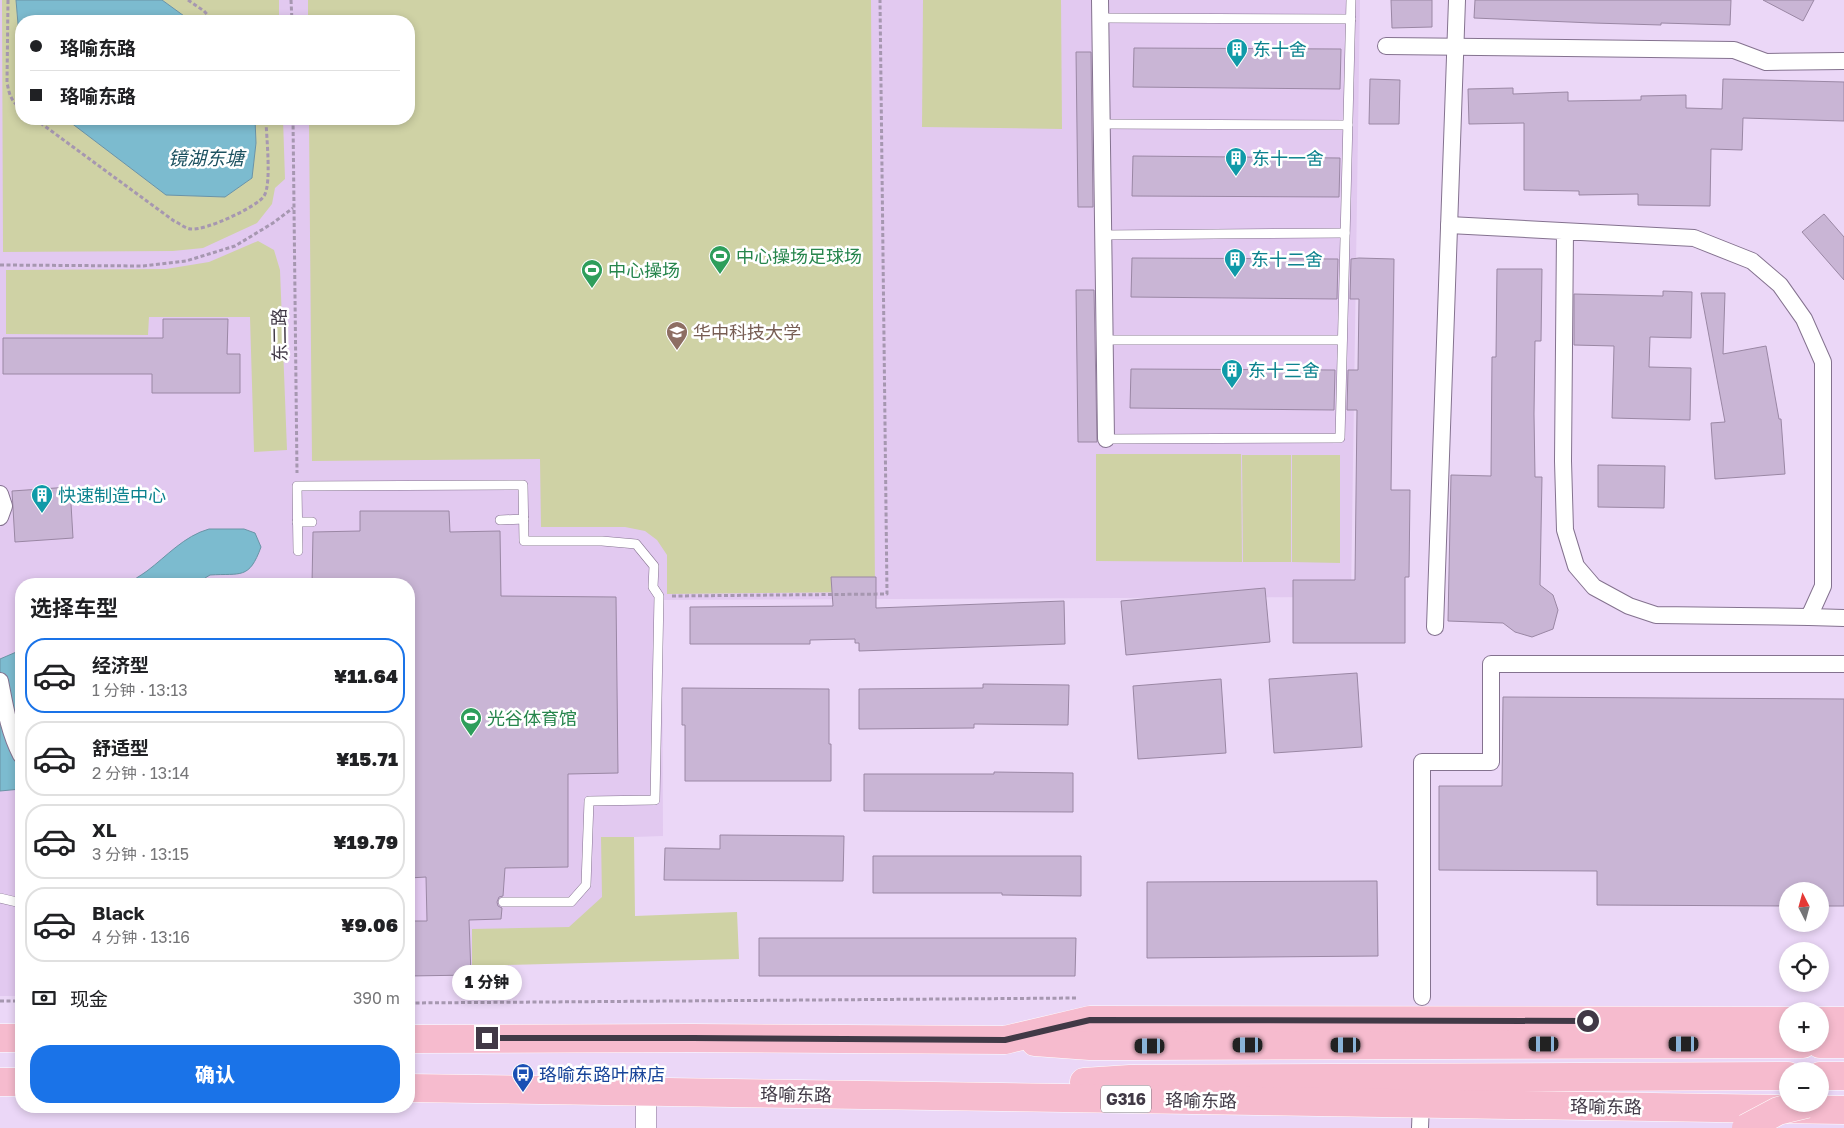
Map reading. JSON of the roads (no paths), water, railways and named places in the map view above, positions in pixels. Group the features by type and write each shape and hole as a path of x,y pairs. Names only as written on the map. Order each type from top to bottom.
{"highway":[{"path":"1005,1040 1090,1020 1779,1021"},
{"path":"1829,1021 1844,1021"},
{"path":"0,1038 15,1038"},
{"path":"415,1039 1005,1040 1090,1046 1779,1044"},
{"path":"1829,1044 1844,1044"},
{"path":"1002,1097 1091,1081 1130,1079 1779,1076"},
{"path":"1829,1076 1844,1076"},
{"path":"0,1082 15,1082"},
{"name":"珞喻东路","path":"415,1088 1002,1097 1420,1116 1779,1106"},
{"path":"1829,1102 1844,1099"},
{"name":"珞喻东路","path":"1829,1108 1844,1110"},
{"path":"1746,1128 1779,1111"},
{"path":"1829,1111 1844,1117"}],"street":[{"path":"1100,0 1106,439"},
{"path":"1435,627 1457,0"},
{"path":"1386,46 1734,50 1766,62 1844,61"},
{"path":"1449,225 1694,238 1752,261 1780,284 1804,319 1823,362 1823,586 1810,617"},
{"path":"1565,232 1563,461 1565,530 1576,566 1594,587 1629,606 1656,615 1844,618"},
{"path":"0,494 4,506 0,517"},
{"path":"1422,997 1422,762 1491,762 1491,664 1844,664"},
{"path":"0,681 6,714 15,744"},
{"path":"646,1092 646,1128"}],"lane":[{"path":"1106,439 1340,438 1351,0"},
{"path":"1101,18 1351,19"},
{"path":"1102,124 1348,125"},
{"path":"1103,235 1345,233"},
{"path":"1104,340 1342,340"},
{"path":"298,551 297,486 523,485 524,541 602,541 636,544 654,566 654,587 659,596 655,800 589,801 586,885 571,902 503,902"},
{"path":"500,520 524,519"},
{"path":"297,522 312,522"},
{"path":"0,898 15,902"}],"water":[{"path":"16,0 162,0 183,15 17,15"},
{"name":"镜湖东塘","path":"74,125 255,125 256,143 252,178 225,197 166,195"},
{"path":"209,529 244,529 255,533 261,547 257,558 248,570 243,573 210,575 205,578 136,578 184,541"},
{"path":"15,653 15,790 0,791 0,659"}],"place":[{"name":"东十舍","path":"1237,68"},
{"name":"东十一舍","path":"1236,177"},
{"name":"中心操场足球场","path":"720,275"},
{"name":"东十二舍","path":"1235,278"},
{"name":"中心操场","path":"592,289"},
{"name":"华中科技大学","path":"677,351"},
{"name":"东十三舍","path":"1232,389"},
{"name":"快速制造中心","path":"42,514"},
{"name":"光谷体育馆","path":"471,737"},
{"name":"珞喻东路叶麻店","path":"523,1093"}]}
